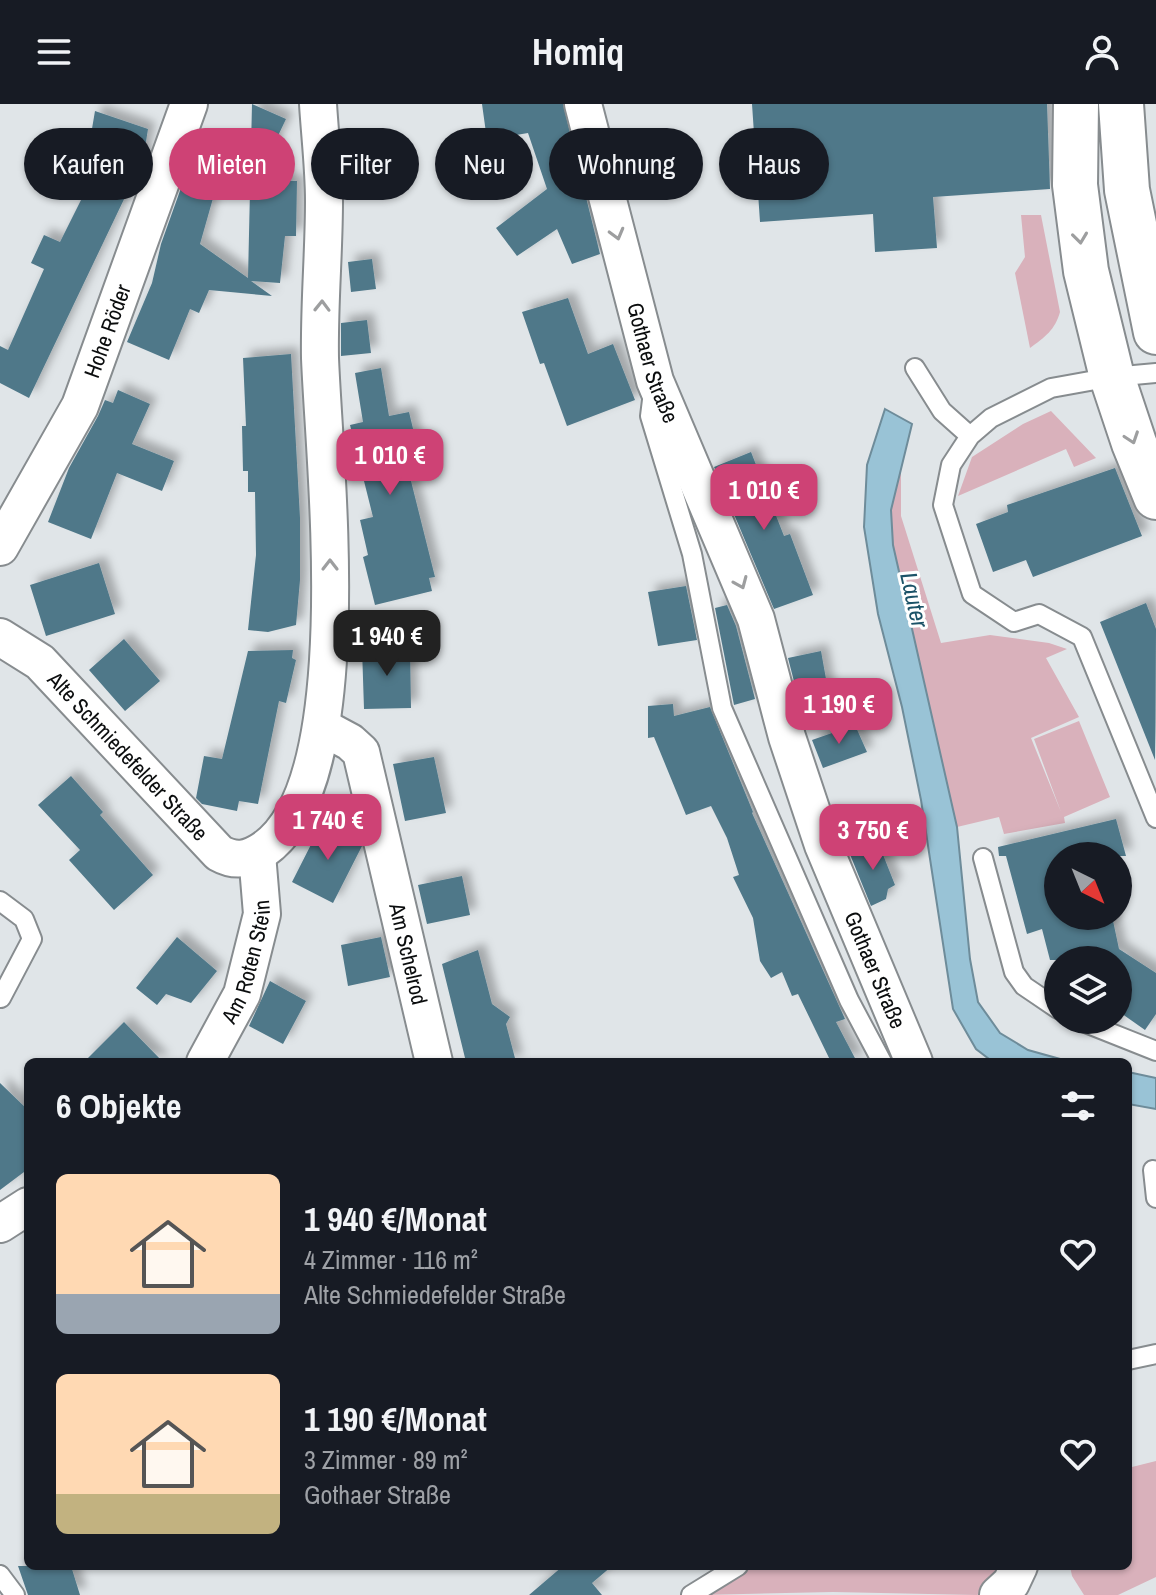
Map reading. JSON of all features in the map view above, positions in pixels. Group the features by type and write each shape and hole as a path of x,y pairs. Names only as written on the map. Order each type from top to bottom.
{"main road":[{"path":"1076,104 1075,185 1080,242 1112,377 1156,497"},
{"path":"1121,104 1127,190 1156,332"}],"street":[{"name":"Hohe Röder","path":"0,547 80,406 189,104"},
{"path":"257,854 273,843 291,815 304,789 322,727 330,621 329,494 320,356 324,198 318,104"},
{"name":"Gothaer Straße","path":"583,104 655,381 756,619 787,737 823,845 912,1058"},
{"name":"Alte Schmiedefelder Straße","path":"0,637 40,662 219,853 228,859 246,860 257,854"},
{"name":"Am Schelrod","path":"322,727 350,742 361,752 433,1058"},
{"name":"Am Roten Stein","path":"207,1058 242,994 262,914 257,854"},
{"path":"998,1595 1011,1583 1017,1570"},
{"path":"1029,1570 1033,1595"}],"lane":[{"path":"915,368 942,411 970,436"},
{"path":"1156,373 1051,388 991,418 970,436 951,465 943,505 972,594 1014,622 1039,614 1082,637 1156,818"},
{"path":"655,381 650,416 692,554 722,708 849,1000 880,1058"},
{"path":"983,858 1014,972 1024,986 1044,1000"},
{"path":"0,901 24,919 32,939 1,998"},
{"path":"1113,1034 1156,1051"},
{"path":"1153,1170 1156,1198"},
{"path":"0,1245 16,1213"},
{"path":"1132,1359 1156,1354"},
{"path":"691,1595 732,1570"},
{"path":"0,1575 15,1595"}],"shaded area":[{"path":"1021,215 1041,215 1060,312 1049,333 1030,348 1015,273 1025,257"},
{"path":"1051,411 1096,458 1074,467 1066,449 958,496 972,457 1023,424"},
{"path":"901,466 901,516 941,643 990,635 1049,643 1067,649 1046,658 1079,717 1031,738 1061,812 1034,739 1079,721 1110,797 1064,817 1065,823 1004,834 999,817 957,827 893,545 891,510"},
{"path":"1156,1461 1156,1577 1118,1595 1084,1595 1071,1570 1132,1570 1132,1467"},
{"path":"745,1570 1002,1570 994,1585 977,1595 833,1592 701,1595"}],"water":[{"path":"885,409 912,424 891,510 893,545 957,827 970,959 978,1002 1000,1033 1028,1050 1057,1058 988,1058 976,1049 953,1009 921,800 902,707 878,614 864,527 867,465"},
{"path":"1132,1073 1156,1078 1156,1109 1132,1105"}],"building":[{"path":"252,104 286,119 282,128 251,128"},
{"path":"482,104 563,104 569,128 549,128 549,200 587,200 600,254 572,264 557,229 517,256 496,228 547,189 533,148 533,128 485,128"},
{"path":"752,104 1047,104 1050,189 933,197 937,248 875,252 873,214 760,222 759,200 829,200 829,128 754,128"},
{"path":"95,111 145,128 92,128"},
{"path":"297,181 296,236 285,236 280,283 251,281 272,296 209,290 199,313 190,309 169,360 127,342 152,283 161,244 177,200 212,200 200,244 248,278 250,200 295,200"},
{"path":"81,200 124,200 29,398 0,383 0,346 8,350 44,269 31,263 44,235 60,242"},
{"path":"372,259 376,289 351,292 348,262"},
{"path":"568,298 588,354 613,344 635,400 567,426 522,312"},
{"path":"367,320 371,353 341,356 341,323"},
{"path":"291,354 300,518 296,625 268,632 248,630 256,555 255,492 248,492 248,471 243,471 242,426 246,426 243,358"},
{"path":"381,368 389,416 409,412 422,466 408,469 435,577 429,578 432,591 375,605 363,557 368,555 360,520 373,517 350,425 363,422 355,373"},
{"path":"118,390 150,404 132,444 174,461 162,491 117,473 91,539 48,522 69,468 105,400 113,403"},
{"path":"751,452 784,536 790,534 813,595 774,609 714,467"},
{"path":"1115,468 1142,536 1033,577 1026,560 993,572 976,524 1008,512 1007,505"},
{"path":"99,563 115,614 46,636 30,585"},
{"path":"686,586 697,640 658,646 648,592"},
{"path":"1146,603 1156,629 1155,760 1100,622"},
{"path":"727,605 736,626 755,699 734,705 715,608"},
{"path":"124,639 160,681 125,711 89,670"},
{"path":"410,647 411,708 364,709 362,648"},
{"path":"293,650 292,658 296,660 286,703 279,701 258,804 239,801 237,811 202,804 196,798 204,756 222,759 248,651"},
{"path":"821,651 828,690 798,697 788,658"},
{"path":"673,704 674,716 710,707 752,813 845,1019 836,1022 855,1058 829,1058 798,994 792,996 782,972 771,978 760,961 753,918 733,877 739,875 727,838 711,806 686,815 654,737 648,738 648,706"},
{"path":"855,725 867,752 823,768 812,740"},
{"path":"434,757 446,813 405,821 393,764"},
{"path":"71,776 103,812 100,815 153,875 114,910 69,860 80,850 38,805"},
{"path":"1116,819 1122,842 1044,842 1044,930 1115,930 1118,946 1046,946 1042,929 1027,934 1006,856 999,856 998,847"},
{"path":"323,821 360,840 362,846 333,903 292,882"},
{"path":"878,842 895,885 888,889 886,899 871,906 849,852"},
{"path":"462,876 470,915 427,924 418,885"},
{"path":"177,937 217,971 191,1003 166,994 157,1005 136,988"},
{"path":"381,937 390,977 348,986 341,945"},
{"path":"478,950 492,1004 510,1017 506,1024 515,1058 465,1058 442,964"},
{"path":"1132,957 1156,973 1156,1014 1145,1030 1132,1021"},
{"path":"270,981 306,1001 283,1044 249,1026"},
{"path":"124,1022 159,1058 88,1058"},
{"path":"0,1083 24,1106 24,1172 0,1190"},
{"path":"18,1566 24,1566 24,1570 72,1570 80,1595 28,1595"},
{"path":"558,1570 607,1570 592,1583 602,1595 529,1595"}],"water label":[{"name":"Lauter","path":"914,600"}]}
